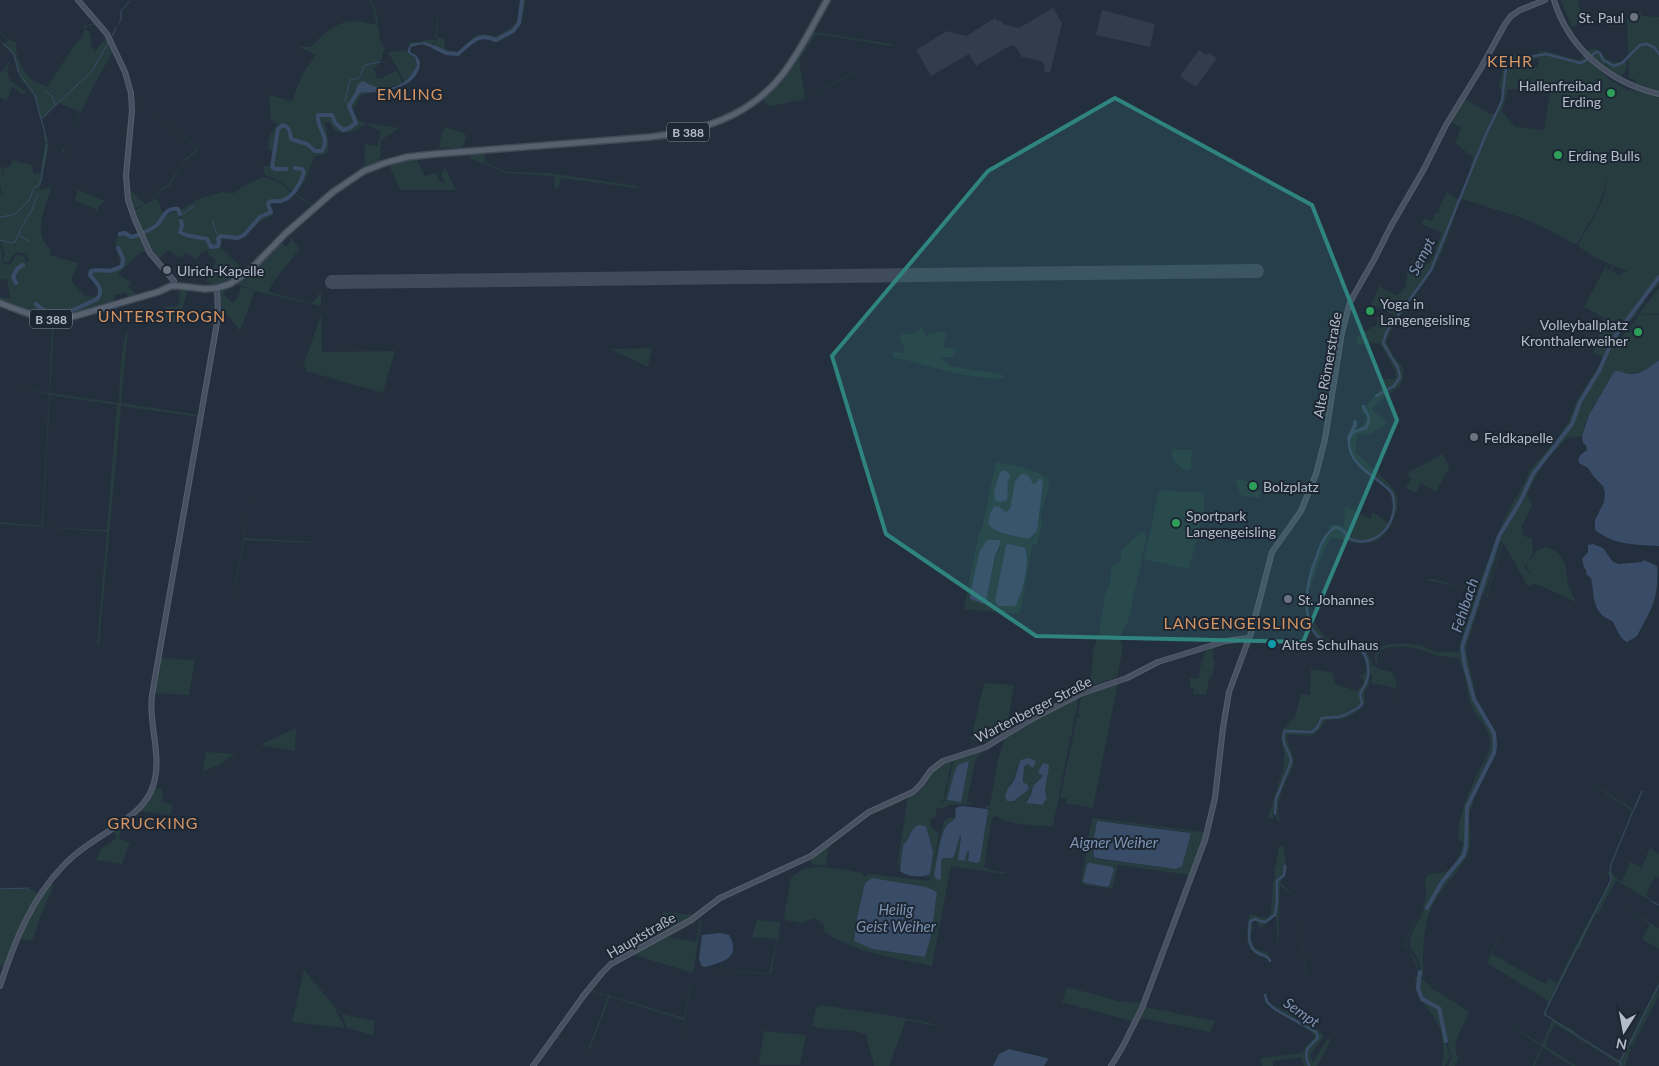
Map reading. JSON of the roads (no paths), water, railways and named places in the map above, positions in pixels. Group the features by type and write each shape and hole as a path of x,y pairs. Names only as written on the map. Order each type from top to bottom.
{"main road":[{"path":"78,0 101,26 111,41 125,72 131,100 132,116 126,168 126,185 130,207 154,260 169,275 175,286"},
{"name":"B 388","path":"0,302 31,315 46,318 62,318 76,316 175,286 205,289 230,284 242,276 286,233 340,186 364,171 407,157 657,136 692,131 724,120 741,111 760,97 780,77 827,0"},
{"path":"1554,0 1570,34 1590,58 1620,81 1659,94"},
{"path":"1544,1 1548,1 1556,6"},
{"name":"Alte Römerstraße","path":"1111,1066 1142,1008 1204,840 1215,798 1230,687 1249,638 1272,552 1301,511 1316,472 1325,441 1342,332 1350,302 1424,169 1446,125 1505,24 1511,16 1520,10 1544,1"},
{"path":"0,986 17,940 29,914 46,885 64,864 81,850 132,816 144,802 155,780 156,748 151,716 152,695 218,317 217,288"},
{"name":"Wartenberger Straße","path":"713,902 726,894 811,856 869,812 913,792 931,770 943,761 986,747 1028,721 1080,694 1127,678 1158,662 1226,641 1249,638"},
{"name":"Hauptstraße","path":"534,1066 584,995 607,968 618,959 696,917 713,902"}],"water":[{"path":"425,42 439,50 422,44 411,47 410,52 419,59 420,63 419,69 412,80 389,90 355,93 357,86 363,81 379,88 394,87 401,84 413,73 417,65 415,57 408,53 408,49 411,44"},
{"path":"1659,360 1659,546 1618,542 1595,530 1595,520 1604,502 1605,493 1603,486 1588,468 1579,463 1579,457 1587,450 1582,436 1589,415 1614,372 1638,373 1646,370"},
{"path":"1006,471 1011,476 1008,481 1006,501 999,502 995,500 994,492 1000,472"},
{"path":"1021,474 1028,475 1033,484 1041,478 1043,484 1037,531 1030,538 1000,532 988,523 994,506 1006,512 1010,509 1015,481"},
{"path":"987,540 998,540 1001,542 995,556 986,602 983,604 970,599 970,595 979,553"},
{"path":"1593,544 1603,548 1613,562 1619,564 1642,562 1644,560 1657,566 1657,587 1653,604 1637,636 1627,642 1620,635 1613,622 1599,612 1595,603 1591,578 1586,574 1582,559 1588,552 1588,545"},
{"path":"1006,545 1024,547 1027,567 1015,606 998,606 995,600"},
{"path":"1028,758 1036,761 1033,768 1027,764 1024,767 1023,782 1028,785 1029,789 1014,801 1007,801 1005,798 1007,792 1014,780 1021,760"},
{"path":"969,761 961,802 947,800 958,765"},
{"path":"1043,763 1048,764 1049,767 1045,790 1047,798 1042,805 1026,803 1031,795 1033,786 1043,776 1038,772"},
{"path":"957,807 987,809 988,812 980,861 977,863 968,861 969,851 967,851 965,861 958,860 960,835 954,856 941,860 941,878 939,880 936,879 934,875 943,833 947,825 954,819"},
{"name":"Aigner Weiher","path":"1098,821 1191,833 1182,866 1176,869 1095,858 1093,845"},
{"path":"918,825 926,826 933,852 930,874 910,876 900,871 903,845"},
{"path":"1087,864 1112,867 1114,870 1109,886 1083,881"},
{"name":"Heilig Geist Weiher","path":"872,878 926,887 937,892 931,936 925,957 872,949 854,941 865,883"},
{"path":"720,933 729,935 733,949 732,954 724,961 705,967 702,966 699,959 702,935"},
{"path":"1009,1049 1047,1058 1048,1060 1044,1066 993,1066 999,1054"}],"waterway":[{"path":"434,47 446,53 458,54 471,42 480,38 496,40 513,31 519,23 522,0"},
{"path":"119,23 121,11 130,1"},
{"path":"112,36 116,28"},
{"path":"42,118 92,71 108,43"},
{"path":"4,44 14,54 19,73 36,97 47,141"},
{"name":"Sempt","path":"1376,396 1394,386 1400,377 1398,368 1383,343 1387,331 1431,270 1486,134 1502,101 1506,68 1517,59 1546,54 1580,63 1596,52 1600,53 1603,60 1614,66 1622,63 1640,45 1646,44 1654,47 1659,54"},
{"path":"345,101 350,80 359,78 365,65 380,62"},
{"path":"286,169 275,169 272,167 278,129 283,125 289,130 291,139 307,144 315,151 322,151 325,141 319,125 318,115 332,115 335,123 343,130 349,128 356,123 349,106 359,90"},
{"path":"45,91 52,96 55,105"},
{"path":"0,217 13,215 29,201 34,188 39,185 41,180 47,144"},
{"path":"181,221 180,232 207,239 211,247 218,246 218,239 221,236 238,238 244,235 260,217 271,212 269,202 281,201 293,193 299,185 304,172 302,169 295,168"},
{"path":"0,240 15,242 32,210 38,194"},
{"path":"181,215 194,206"},
{"path":"120,234 125,233 131,237 144,232 157,225 167,211 178,209 180,214"},
{"path":"213,221 219,237"},
{"path":"19,235 30,242"},
{"path":"36,304 43,310 58,314 74,310 97,299 100,290 90,275 91,271 109,271 122,266 123,258 118,248"},
{"path":"16,283 13,277 17,269 23,265"},
{"name":"Fehlbach","path":"1427,908 1442,882 1464,855 1467,807 1494,753 1494,733 1474,699 1462,647 1499,536 1520,502 1533,474 1572,424 1580,402 1599,371 1613,339 1659,277"},
{"name":"Sempt","path":"1344,532 1350,539 1356,541 1374,539 1386,529 1393,515 1394,500 1392,493 1359,465 1351,452 1349,444 1351,434 1366,428 1368,422 1369,418 1364,406"},
{"name":"Sempt","path":"1349,438 1355,422"},
{"name":"Sempt","path":"1318,552 1325,538 1333,529 1336,527 1344,531"},
{"name":"Sempt","path":"1275,814 1276,799 1291,762 1283,739 1285,731 1312,732 1317,728 1322,718 1338,717 1358,708 1362,704 1360,694 1368,677 1367,661 1362,651 1356,648 1332,645 1320,638 1308,618 1307,591 1318,553"},
{"path":"1634,810 1642,791"},
{"path":"1621,1063 1544,1014 1611,880 1610,867 1633,811"},
{"name":"Sempt","path":"1270,961 1266,956 1252,948 1249,936 1250,921 1256,919 1265,922 1275,915 1277,881 1284,875 1285,866"},
{"path":"0,889 29,888"},
{"path":"1651,901 1659,905"},
{"name":"Fehlbach","path":"1420,972 1418,988 1422,999 1439,1008 1446,1041"},
{"path":"1655,993 1659,985"},
{"path":"1629,1045 1654,994"},
{"name":"Sempt","path":"1265,995 1267,1002 1276,1010 1316,1032 1318,1038 1306,1053 1309,1066"},
{"path":"1621,1066 1620,1061 1628,1046"}],"place":[{"name":"St. Paul","path":"1634,17"},
{"name":"Hallenfreibad Erding","path":"1611,93"},
{"name":"Erding Bulls","path":"1558,155"},
{"name":"Ulrich-Kapelle","path":"167,270"},
{"name":"Yoga in Langengeisling","path":"1370,311"},
{"name":"Volleyballplatz Kronthalerweiher","path":"1638,332"},
{"name":"Feldkapelle","path":"1474,437"},
{"name":"Bolzplatz","path":"1253,486"},
{"name":"Sportpark Langengeisling","path":"1176,523"},
{"name":"St. Johannes","path":"1288,599"},
{"name":"Altes Schulhaus","path":"1272,644"}],"district":[{"name":"KEHR","path":"1510,60"},
{"name":"EMLING","path":"410,93"},
{"name":"UNTERSTROGN","path":"162,315"},
{"name":"LANGENGEISLING","path":"1238,622"},
{"name":"GRUCKING","path":"153,822"}]}
